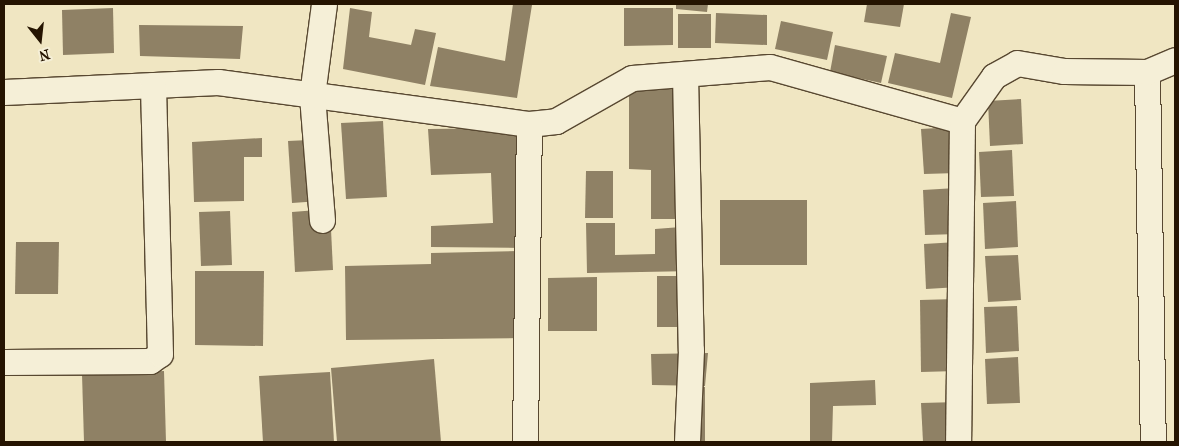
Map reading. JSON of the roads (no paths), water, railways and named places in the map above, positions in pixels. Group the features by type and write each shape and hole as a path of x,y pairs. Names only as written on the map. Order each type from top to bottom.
{"street":[{"path":"322,220 312,95 324,4"},
{"path":"958,442 962,121 994,76 1018,63 1064,70 1147,72 1175,60"},
{"path":"4,92 218,82 529,124 556,120 632,78 770,67 962,121"},
{"path":"1147,72 1153,442"},
{"path":"685,74 691,350 687,442"},
{"path":"4,362 150,361 160,354 153,85"},
{"path":"525,442 529,124"}]}
